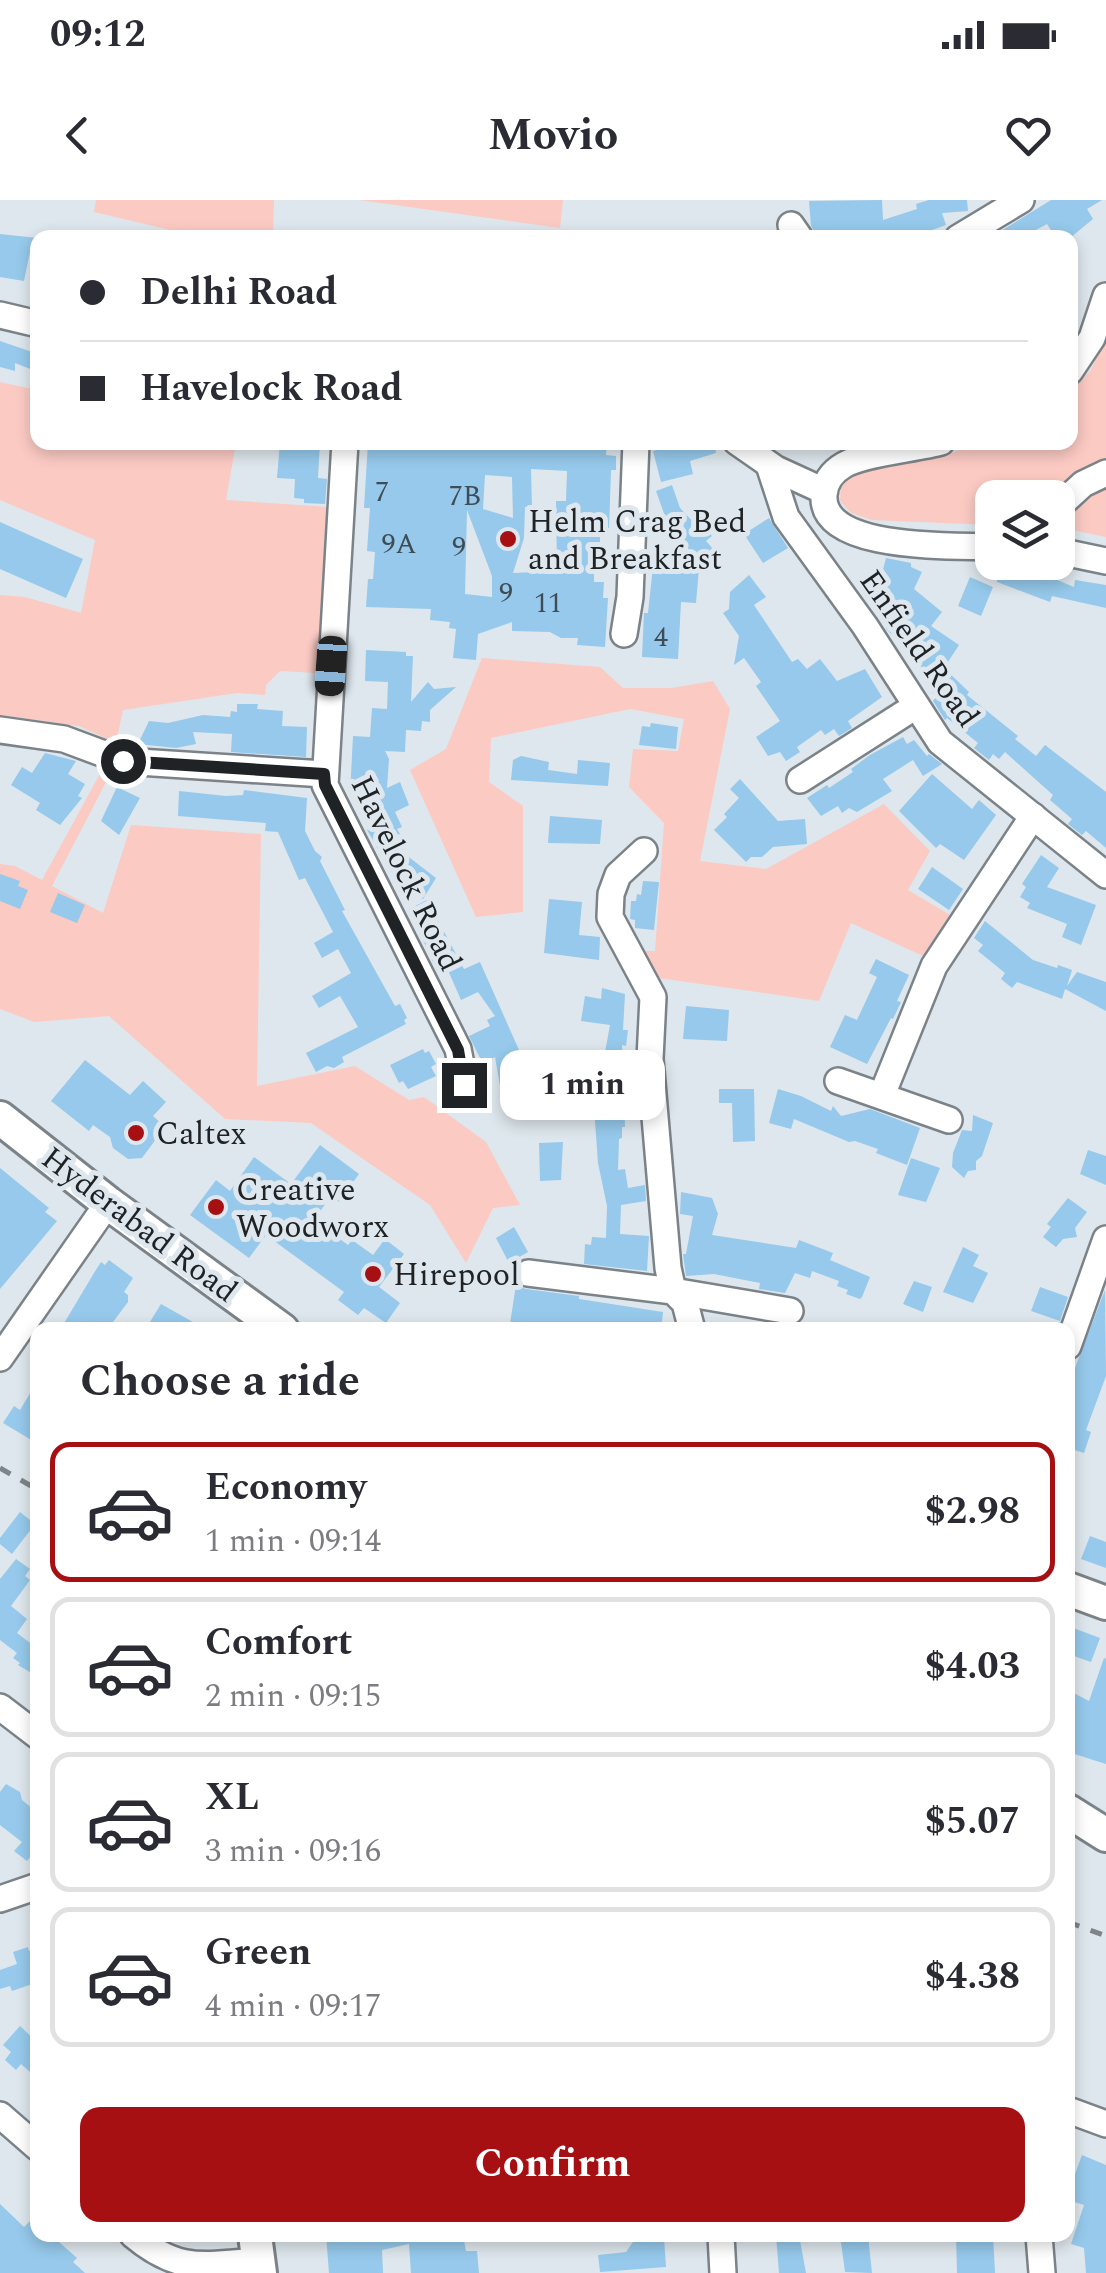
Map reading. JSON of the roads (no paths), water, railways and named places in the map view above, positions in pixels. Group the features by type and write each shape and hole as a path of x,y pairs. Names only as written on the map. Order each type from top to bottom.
{"main road":[{"name":"Hyderabad Road","path":"0,1118 271,1322"},
{"path":"1075,1591 1106,1602"},
{"path":"1075,1816 1106,1836"}],"street":[{"path":"971,230 1020,200"},
{"path":"1078,358 1092,338 1106,296"},
{"path":"0,315 30,322"},
{"name":"Havelock Road","path":"344,450 325,785 458,1050 464,1085"},
{"path":"624,634 630,597 636,450"},
{"path":"748,450 769,465 824,491"},
{"path":"906,450 846,464 828,479 823,500 830,518 857,534 888,541 975,546"},
{"name":"Enfield Road","path":"769,465 786,517 865,626 940,742 1106,875"},
{"path":"1075,493 1106,474"},
{"path":"1075,555 1106,561"},
{"path":"800,780 916,706"},
{"path":"0,730 64,739 123,761 324,774"},
{"path":"882,1095 934,966 1033,816"},
{"path":"644,851 618,874 611,894 610,917 652,996 650,1059 668,1268 673,1291 685,1303 690,1322"},
{"path":"838,1081 949,1120"},
{"path":"0,1358 108,1202"},
{"path":"1075,1326 1106,1240"},
{"path":"528,1273 790,1311"},
{"path":"0,1707 30,1730"},
{"path":"0,1899 30,1889"},
{"path":"1075,2113 1106,2124"},
{"path":"0,2115 30,2141"},
{"path":"141,2242 156,2254 183,2265 258,2256"},
{"path":"721,2242 723,2273"},
{"path":"1040,2242 1042,2273"}],"railway":[{"path":"0,1468 30,1485"},
{"path":"1075,1925 1106,1936"}],"place":[{"name":"Helm Crag Bed and Breakfast","path":"508,539"},
{"name":"Caltex","path":"136,1133"},
{"name":"Creative Woodworx","path":"216,1207"},
{"name":"Hirepool","path":"373,1274"}]}
